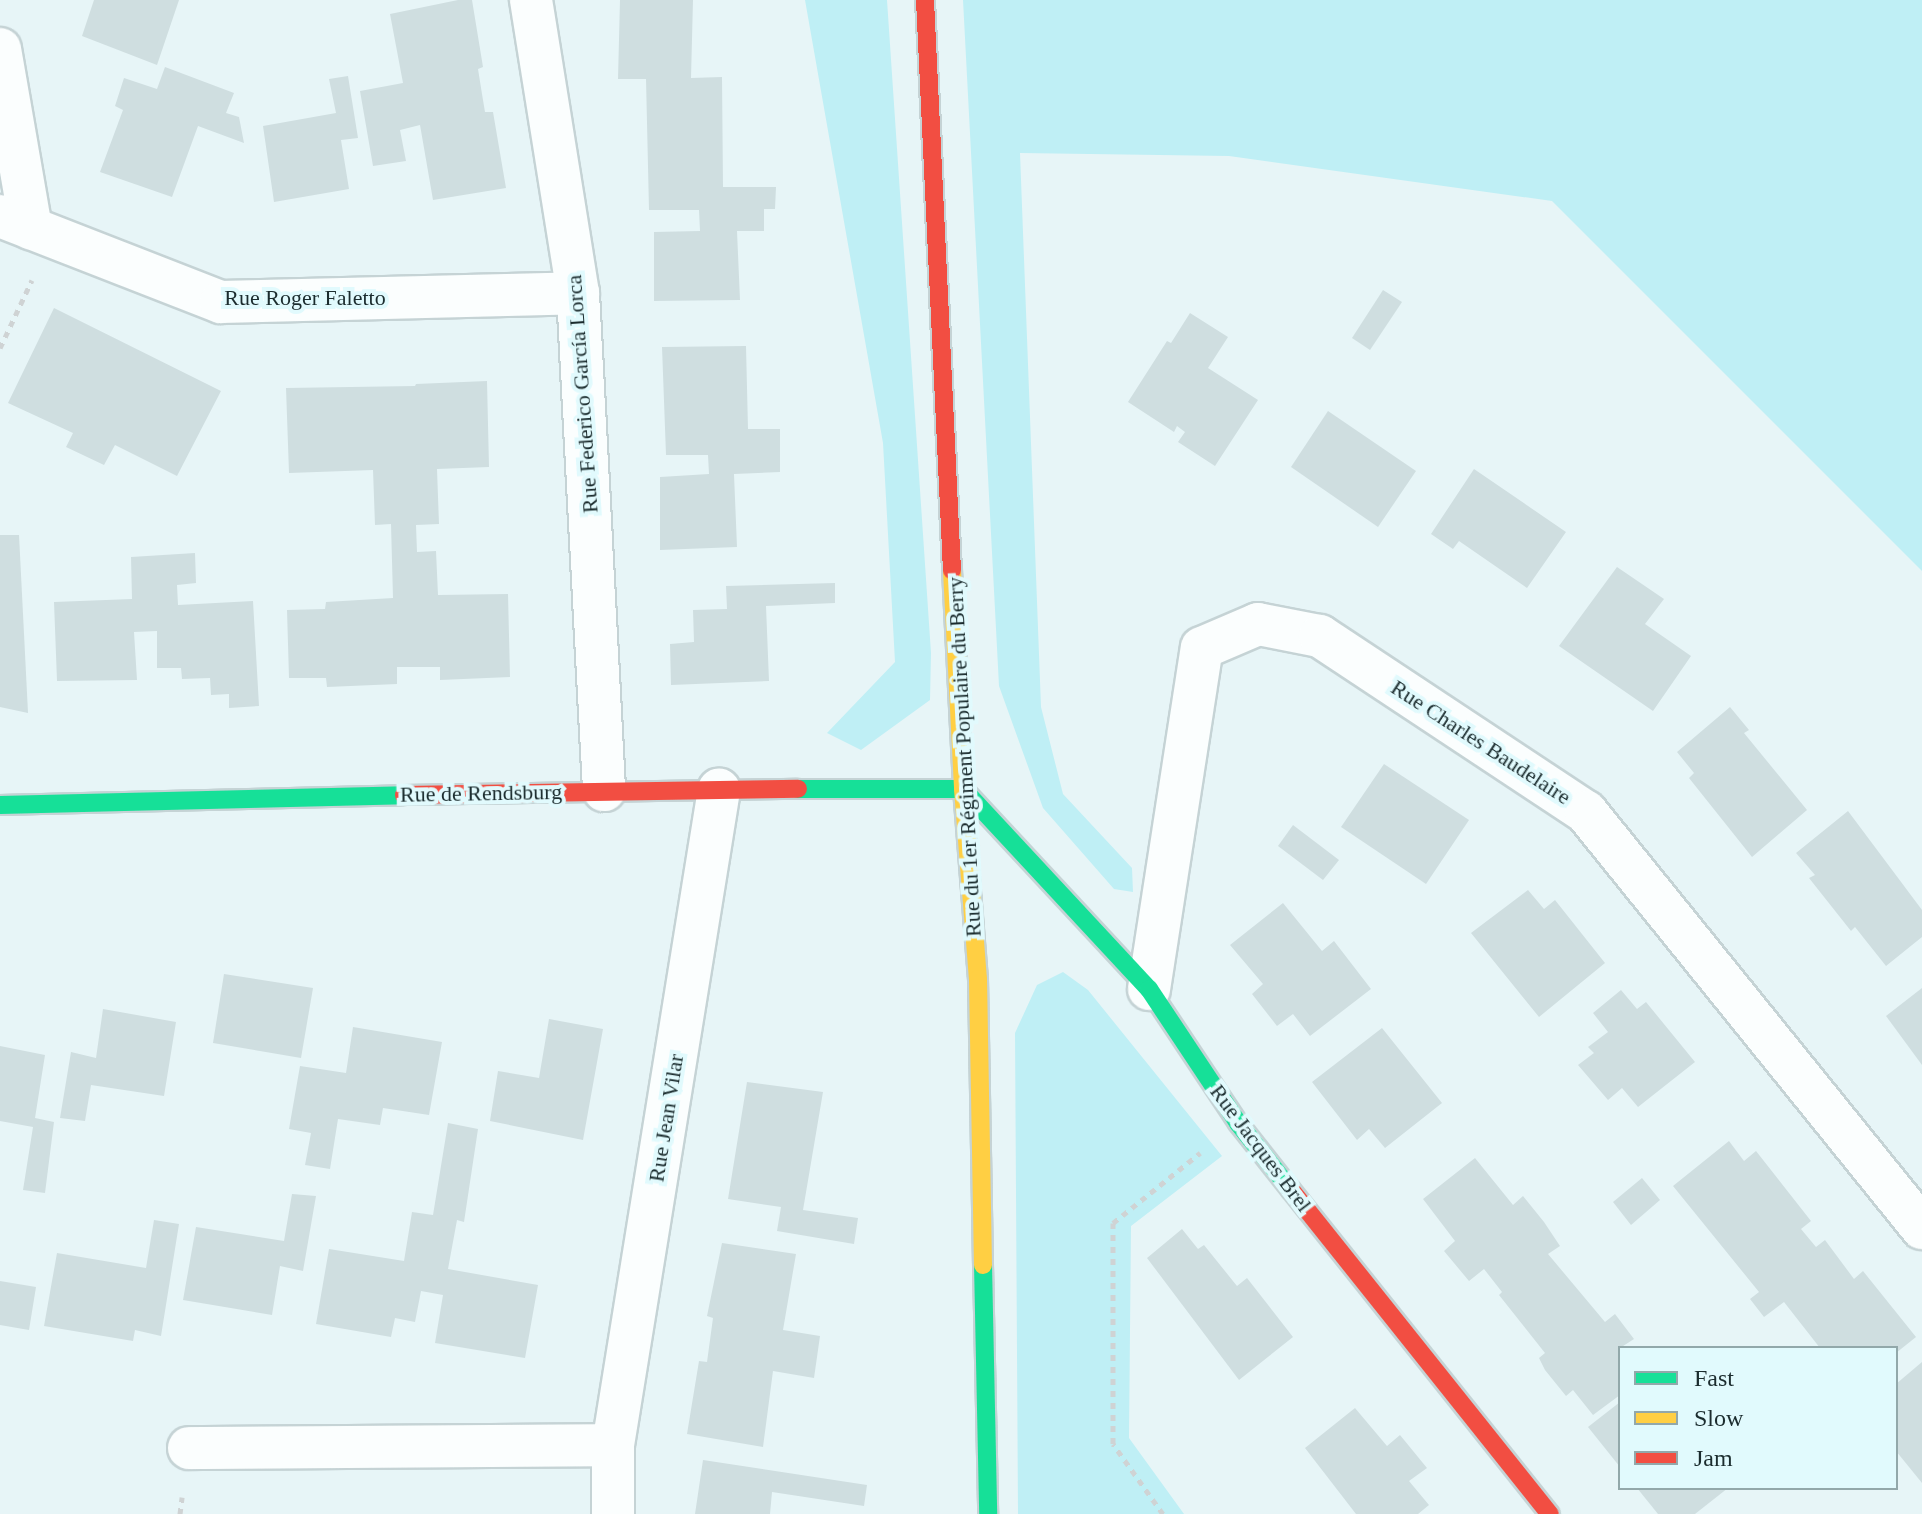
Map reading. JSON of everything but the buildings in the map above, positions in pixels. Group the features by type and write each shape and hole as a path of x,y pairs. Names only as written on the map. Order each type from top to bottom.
{"street":[{"name":"Rue Federico García Lorca","path":"531,0 578,293 604,790"},
{"name":"Rue du 1er Régiment Populaire du Berry","path":"925,0 963,789 978,979 988,1514"},
{"path":"0,49 28,226"},
{"name":"Rue Roger Faletto","path":"28,226 221,302 578,293"},
{"name":"Rue Charles Baudelaire","path":"1149,989 1202,648 1258,624 1320,636 1586,812 1922,1228"},
{"name":"Rue de Rendsburg","path":"0,805 604,790 963,789"},
{"name":"Rue Jacques Brel","path":"963,789 1149,989 1238,1123 1550,1514"},
{"name":"Rue Jean Vilar","path":"613,1514 613,1445 719,790"},
{"path":"189,1448 613,1445"}],"path":[{"path":"0,348 28,226"},
{"path":"1163,1514 1113,1444 1113,1223 1238,1123"}],"shaded area":[{"path":"805,0 887,0 931,653 930,700 861,750 827,733 895,662 883,443"},
{"path":"963,0 1922,0 1922,571 1552,201 1229,156 1020,153 1041,707 1063,794 1132,868 1133,892 1114,889 1043,808 999,686"},
{"path":"1063,972 1088,990 1222,1156 1131,1226 1129,1438 1184,1514 1018,1514 1015,1033 1037,985"}],"traffic: fast":[{"path":"798,789 963,789 1149,989 1238,1123 1291,1190"},
{"path":"0,805 404,795"},
{"path":"983,1265 988,1514"}],"traffic: slow":[{"path":"952,570 963,789 978,979 983,1265"}],"traffic: jam":[{"path":"925,0 952,570"},
{"path":"404,795 798,789"},
{"path":"1291,1190 1550,1514"}]}
